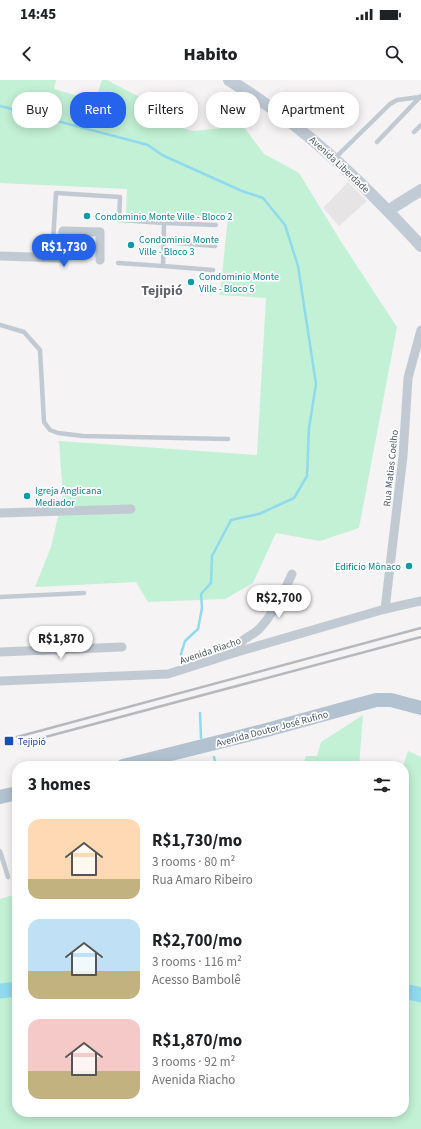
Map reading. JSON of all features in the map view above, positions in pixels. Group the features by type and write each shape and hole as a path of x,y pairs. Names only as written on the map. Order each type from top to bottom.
{"main road":[{"name":"Avenida Liberdade","path":"232,81 301,129 335,158 388,210 421,246"},
{"path":"388,210 421,190"},
{"name":"Avenida Doutor José Rufino","path":"143,761 263,731 376,700 391,700 421,708"}],"street":[{"path":"0,256 62,258 63,231 100,232 100,260"},
{"name":"Rua Matias Coelho","path":"385,609 406,428 408,378 421,330"},
{"path":"0,513 131,509"},
{"path":"237,652 241,641 259,629 264,623 285,590 292,574"},
{"name":"Avenida Riacho","path":"0,681 159,676 178,672 237,652 385,609 421,601"},
{"path":"0,652 122,647"}],"lane":[{"path":"335,158 390,104 397,100 420,97"},
{"path":"377,142 420,97"},
{"path":"414,132 421,125"},
{"path":"52,257 56,193 120,197 119,220 216,225"},
{"path":"163,266 164,223"},
{"path":"164,242 215,246"},
{"path":"118,263 213,270"},
{"path":"0,326 24,332 40,350 44,422 50,430 58,433 83,436 228,439"},
{"path":"0,597 84,593"},
{"path":"0,851 8,877"}],"shaded area":[{"path":"348,182 367,201 339,226 323,208"}],"green space":[{"path":"0,80 56,80 54,89 70,94 70,128 126,128 126,92 98,92 102,80 107,80 134,94 134,128 182,128 193,131 223,128 245,128 264,154 299,173 340,240 397,327 359,528 320,541 276,533 253,583 225,599 148,602 136,582 35,587 51,547 63,495 59,441 257,455 266,298 220,295 228,217 126,214 127,189 0,183"},
{"path":"363,715 359,761 304,761 306,756 317,756 321,742"},
{"path":"408,751 421,757 421,1129 0,1129 0,899 12,895 12,1117 409,1117 409,761 405,761"}],"waterway":[{"path":"0,106 148,145 162,155 242,191 263,198 285,225 298,266 316,384 309,428 307,476 294,498 259,514 231,520 212,556 211,583 201,594 202,608 198,629 185,641 181,654 184,666"},
{"path":"200,713 201,738"},
{"path":"214,757 215,761"},
{"path":"0,991 12,990"},
{"path":"409,992 421,995"}],"railway":[{"path":"17,737 421,628"},
{"path":"19,744 421,637"}],"place":[{"name":"Condominio Monte Ville - Bloco 2","path":"87,216"},
{"name":"Condominio Monte Ville - Bloco 3","path":"131,245"},
{"name":"Condominio Monte Ville - Bloco 5","path":"191,282"},
{"name":"Igreja Anglicana Mediador","path":"27,496"},
{"name":"Edificio Mônaco","path":"409,566"},
{"name":"Tejipió","path":"9,741"}],"district":[{"name":"Tejipió","path":"162,290"}]}
